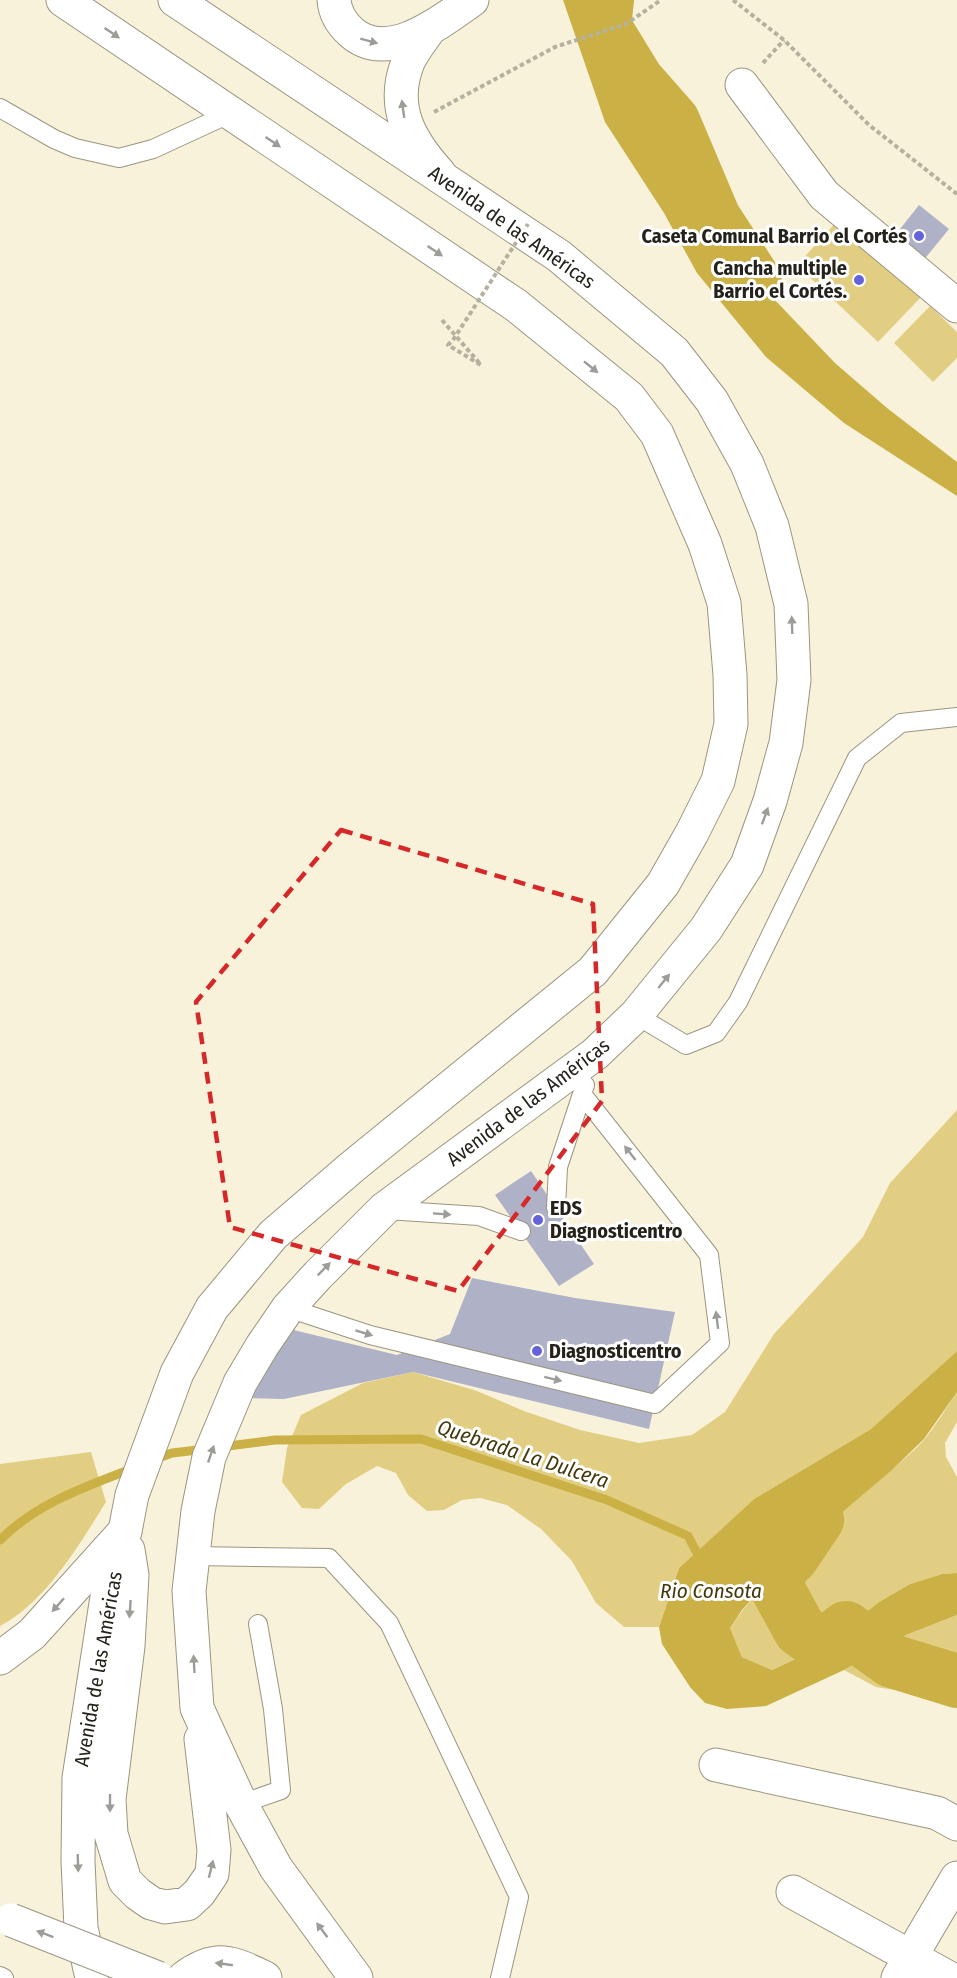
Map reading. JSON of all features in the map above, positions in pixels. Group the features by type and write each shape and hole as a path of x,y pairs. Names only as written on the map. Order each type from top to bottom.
{"main road":[{"name":"Avenida de las Américas","path":"63,0 517,306 629,398 657,434 705,544 724,603 730,675 731,724 718,781 692,833 663,884 593,970 352,1167 273,1235 212,1308 177,1373 132,1495 107,1597 79,1778 78,1861 81,1929 92,1978"},
{"name":"Avenida de las Américas","path":"175,0 559,256 674,352 712,401 747,464 772,526 791,604 794,680 786,743 770,801 747,865 706,929 636,1015 595,1054 384,1209 288,1308 261,1346 240,1383 209,1457 198,1511 189,1591 197,1708 241,1804 276,1868 356,1978"},
{"path":"334,0 335,9 343,25 356,37 372,43 389,44 428,31 472,0"},
{"path":"428,31 408,62 402,84 401,106 406,128 421,153 442,176"},
{"path":"742,85 824,195 957,306"},
{"path":"0,1658 32,1634 125,1530"},
{"path":"125,1530 132,1575 128,1646 109,1799 111,1834 125,1881 151,1903 165,1907 187,1904 199,1893 212,1874 214,1850 197,1708"},
{"path":"716,1765 937,1813 957,1824"},
{"path":"904,1967 957,1878"},
{"path":"793,1892 904,1967 949,1978"},
{"path":"6,1918 158,1978"},
{"path":"184,1978 196,1969 217,1961 244,1968 265,1978"}],"lane":[{"path":"0,108 54,139 75,148 119,158 153,149 231,113"},
{"path":"636,1015 686,1045 716,1033 738,1002 857,758 901,723 957,717"},
{"path":"556,1208 558,1167 595,1054"},
{"path":"288,1308 370,1335 655,1404 720,1342 709,1255 582,1094"},
{"path":"384,1209 479,1216 522,1231"},
{"path":"192,1556 329,1558 389,1623 519,1897 500,1978"},
{"path":"241,1804 281,1790 273,1709 258,1624"}],"path":[{"path":"406,128 555,47 626,24 661,0"},
{"path":"733,0 784,40 869,124 957,194"},
{"path":"442,320 481,365 448,345 453,340 528,224"}],"highlighted area":[{"path":"341,830 593,904 602,1101 458,1291 230,1227 196,1002"}],"shaded area":[{"name":"Cancha multiple Barrio el Cortés.","path":"840,218 922,296 878,342 797,265"},
{"path":"930,306 957,332 957,358 933,382 894,343"},
{"path":"957,1110 957,1351 871,1429 754,1499 679,1568 659,1627 624,1627 596,1603 572,1561 541,1529 507,1505 480,1498 462,1500 444,1510 427,1511 408,1495 396,1473 377,1466 346,1484 319,1509 302,1508 282,1482 287,1448 301,1415 363,1383 413,1372 477,1391 524,1411 580,1430 639,1443 692,1435 725,1412 774,1334 863,1237 890,1183"},
{"path":"957,1392 957,1422 945,1443 946,1457 957,1477 957,1573 942,1574 910,1584 879,1602 823,1646 772,1670 742,1657 730,1628 759,1590 828,1523 923,1441"},
{"path":"91,1452 106,1502 73,1554 47,1588 17,1616 0,1626 0,1464"},
{"path":"957,1615 957,1695 939,1697 876,1687 844,1670 906,1635"}],"water":[{"path":"563,0 618,0 626,24 673,121 714,218 749,273 835,363 887,408 957,462 957,496 844,423 766,357 697,273 664,213 605,122"},
{"name":"Rio Consota","path":"957,1351 957,1392 924,1439 771,1577 742,1610 730,1628 742,1657 772,1670 823,1646 879,1602 910,1584 942,1574 957,1573 957,1615 906,1635 844,1670 766,1706 727,1709 705,1703 690,1687 662,1644 659,1627 679,1568 754,1499 871,1429"}],"building":[{"name":"Caseta Comunal Barrio el Cortés","path":"919,205 949,229 918,267 889,243"},
{"name":"EDS Diagnosticentro","path":"531,1171 594,1264 559,1286 495,1195"},
{"name":"Diagnosticentro","path":"472,1278 575,1298 675,1312 649,1429 413,1372 284,1399 244,1398 277,1326 397,1355 450,1334"}],"waterway":[{"path":"607,0 604,26 637,80 673,121 714,218 755,281"},
{"name":"Quebrada La Dulcera","path":"220,1447 275,1440 421,1439 607,1500 688,1536 697,1553 708,1557"},
{"name":"Quebrada La Dulcera","path":"153,1460 172,1453 206,1449"},
{"path":"0,1540 14,1527 46,1506 134,1468"},
{"path":"817,1520 792,1557 771,1577 800,1630 823,1646 846,1628 892,1661 957,1681"}],"place":[{"name":"Caseta Comunal Barrio el Cortés","path":"919,236"},
{"name":"Cancha multiple Barrio el Cortés.","path":"859,280"},
{"name":"EDS Diagnosticentro","path":"538,1220"},
{"name":"Diagnosticentro","path":"537,1351"}]}
